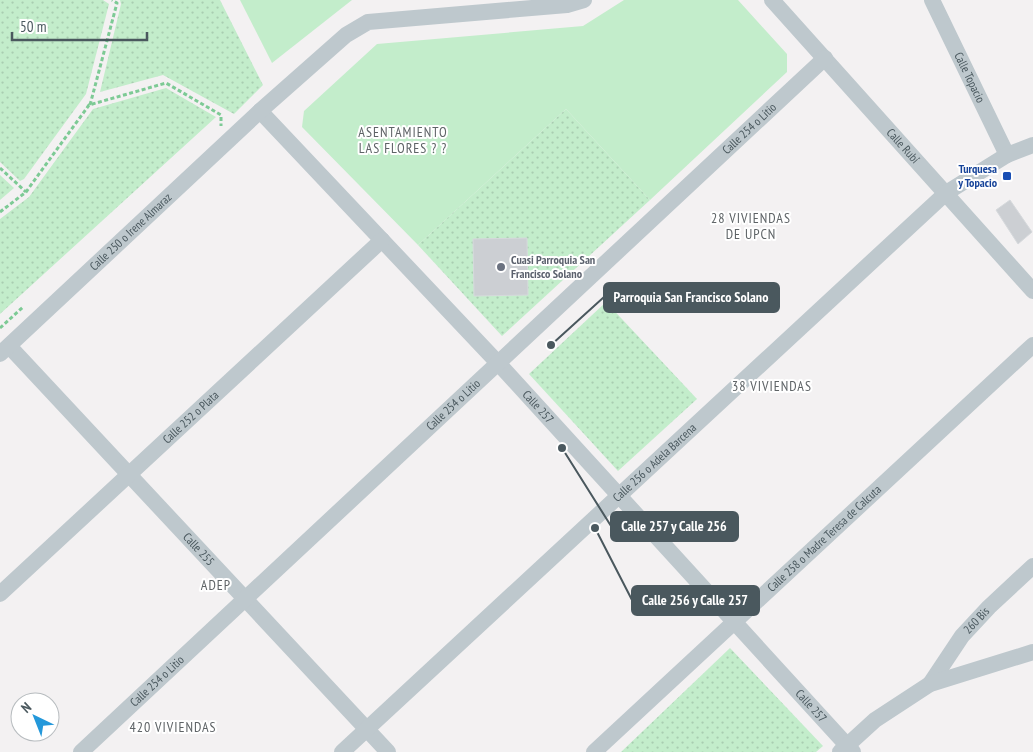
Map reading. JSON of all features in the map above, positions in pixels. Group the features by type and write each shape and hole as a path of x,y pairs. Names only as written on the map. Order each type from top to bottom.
{"street":[{"name":"Calle 250 o Irene Almaraz","path":"4,350 260,111 346,35 368,22 567,6 584,0"},
{"name":"Calle Rubí","path":"772,0 1033,292"},
{"name":"Calle Topacio","path":"932,0 1007,155"},
{"name":"Calle 254 o Litio","path":"81,752 825,58"},
{"name":"Calle 257","path":"260,111 498,363 846,750"},
{"name":"Calle 256 o Adela Barcena","path":"342,752 946,193 1007,155 1033,145"},
{"name":"Calle 252 o Plata","path":"0,594 382,240"},
{"name":"Calle 258 o Madre Teresa de Calcuta","path":"594,752 1033,345"},
{"name":"Calle 255","path":"4,350 128,476 388,752"},
{"name":"260 Bis","path":"930,684 962,636 989,607 1033,566"},
{"path":"846,750 875,720 930,684 1033,652"}],"path":[{"path":"0,212 26,192 93,99 117,3 112,0"},
{"path":"89,105 166,83 221,115 221,126 213,133"},
{"path":"0,168 26,192"},
{"path":"0,328 29,301"}],"green space":[{"path":"0,0 103,0 109,4 86,94 24,179 20,181 0,162"},
{"path":"120,0 220,0 263,85 234,114 163,75 100,92 121,4"},
{"path":"240,0 352,0 272,63"},
{"path":"624,0 738,0 787,54 787,72 650,200 566,109 418,245 302,127 304,111 377,44 583,26"},
{"path":"166,88 216,117 0,314 0,219 29,197 93,109"},
{"path":"566,109 650,200 502,336 418,245"},
{"path":"0,175 14,188 0,200"},
{"path":"606,302 697,399 618,471 529,374"},
{"path":"730,648 823,746 816,752 621,752"}],"building":[{"path":"1010,200 1032,232 1018,244 996,210"},
{"name":"Cuasi Parroquia San Francisco Solano","path":"527,238 528,295 474,296 473,239"}],"place":[{"name":"Turquesa y Topacio","path":"1007,176"},
{"name":"Cuasi Parroquia San Francisco Solano","path":"501,267"},
{"name":"Parroquia San Francisco Solano","path":"551,345"},
{"name":"Calle 257 y Calle 256","path":"562,448"},
{"name":"Calle 256 y Calle 257","path":"595,528"}],"district":[{"name":"ASENTAMIENTO LAS FLORES ? ?","path":"403,140"},
{"name":"28 VIVIENDAS DE UPCN","path":"751,226"},
{"name":"38 VIVIENDAS","path":"772,386"},
{"name":"ADEP","path":"216,585"},
{"name":"420 VIVIENDAS","path":"173,727"}]}
